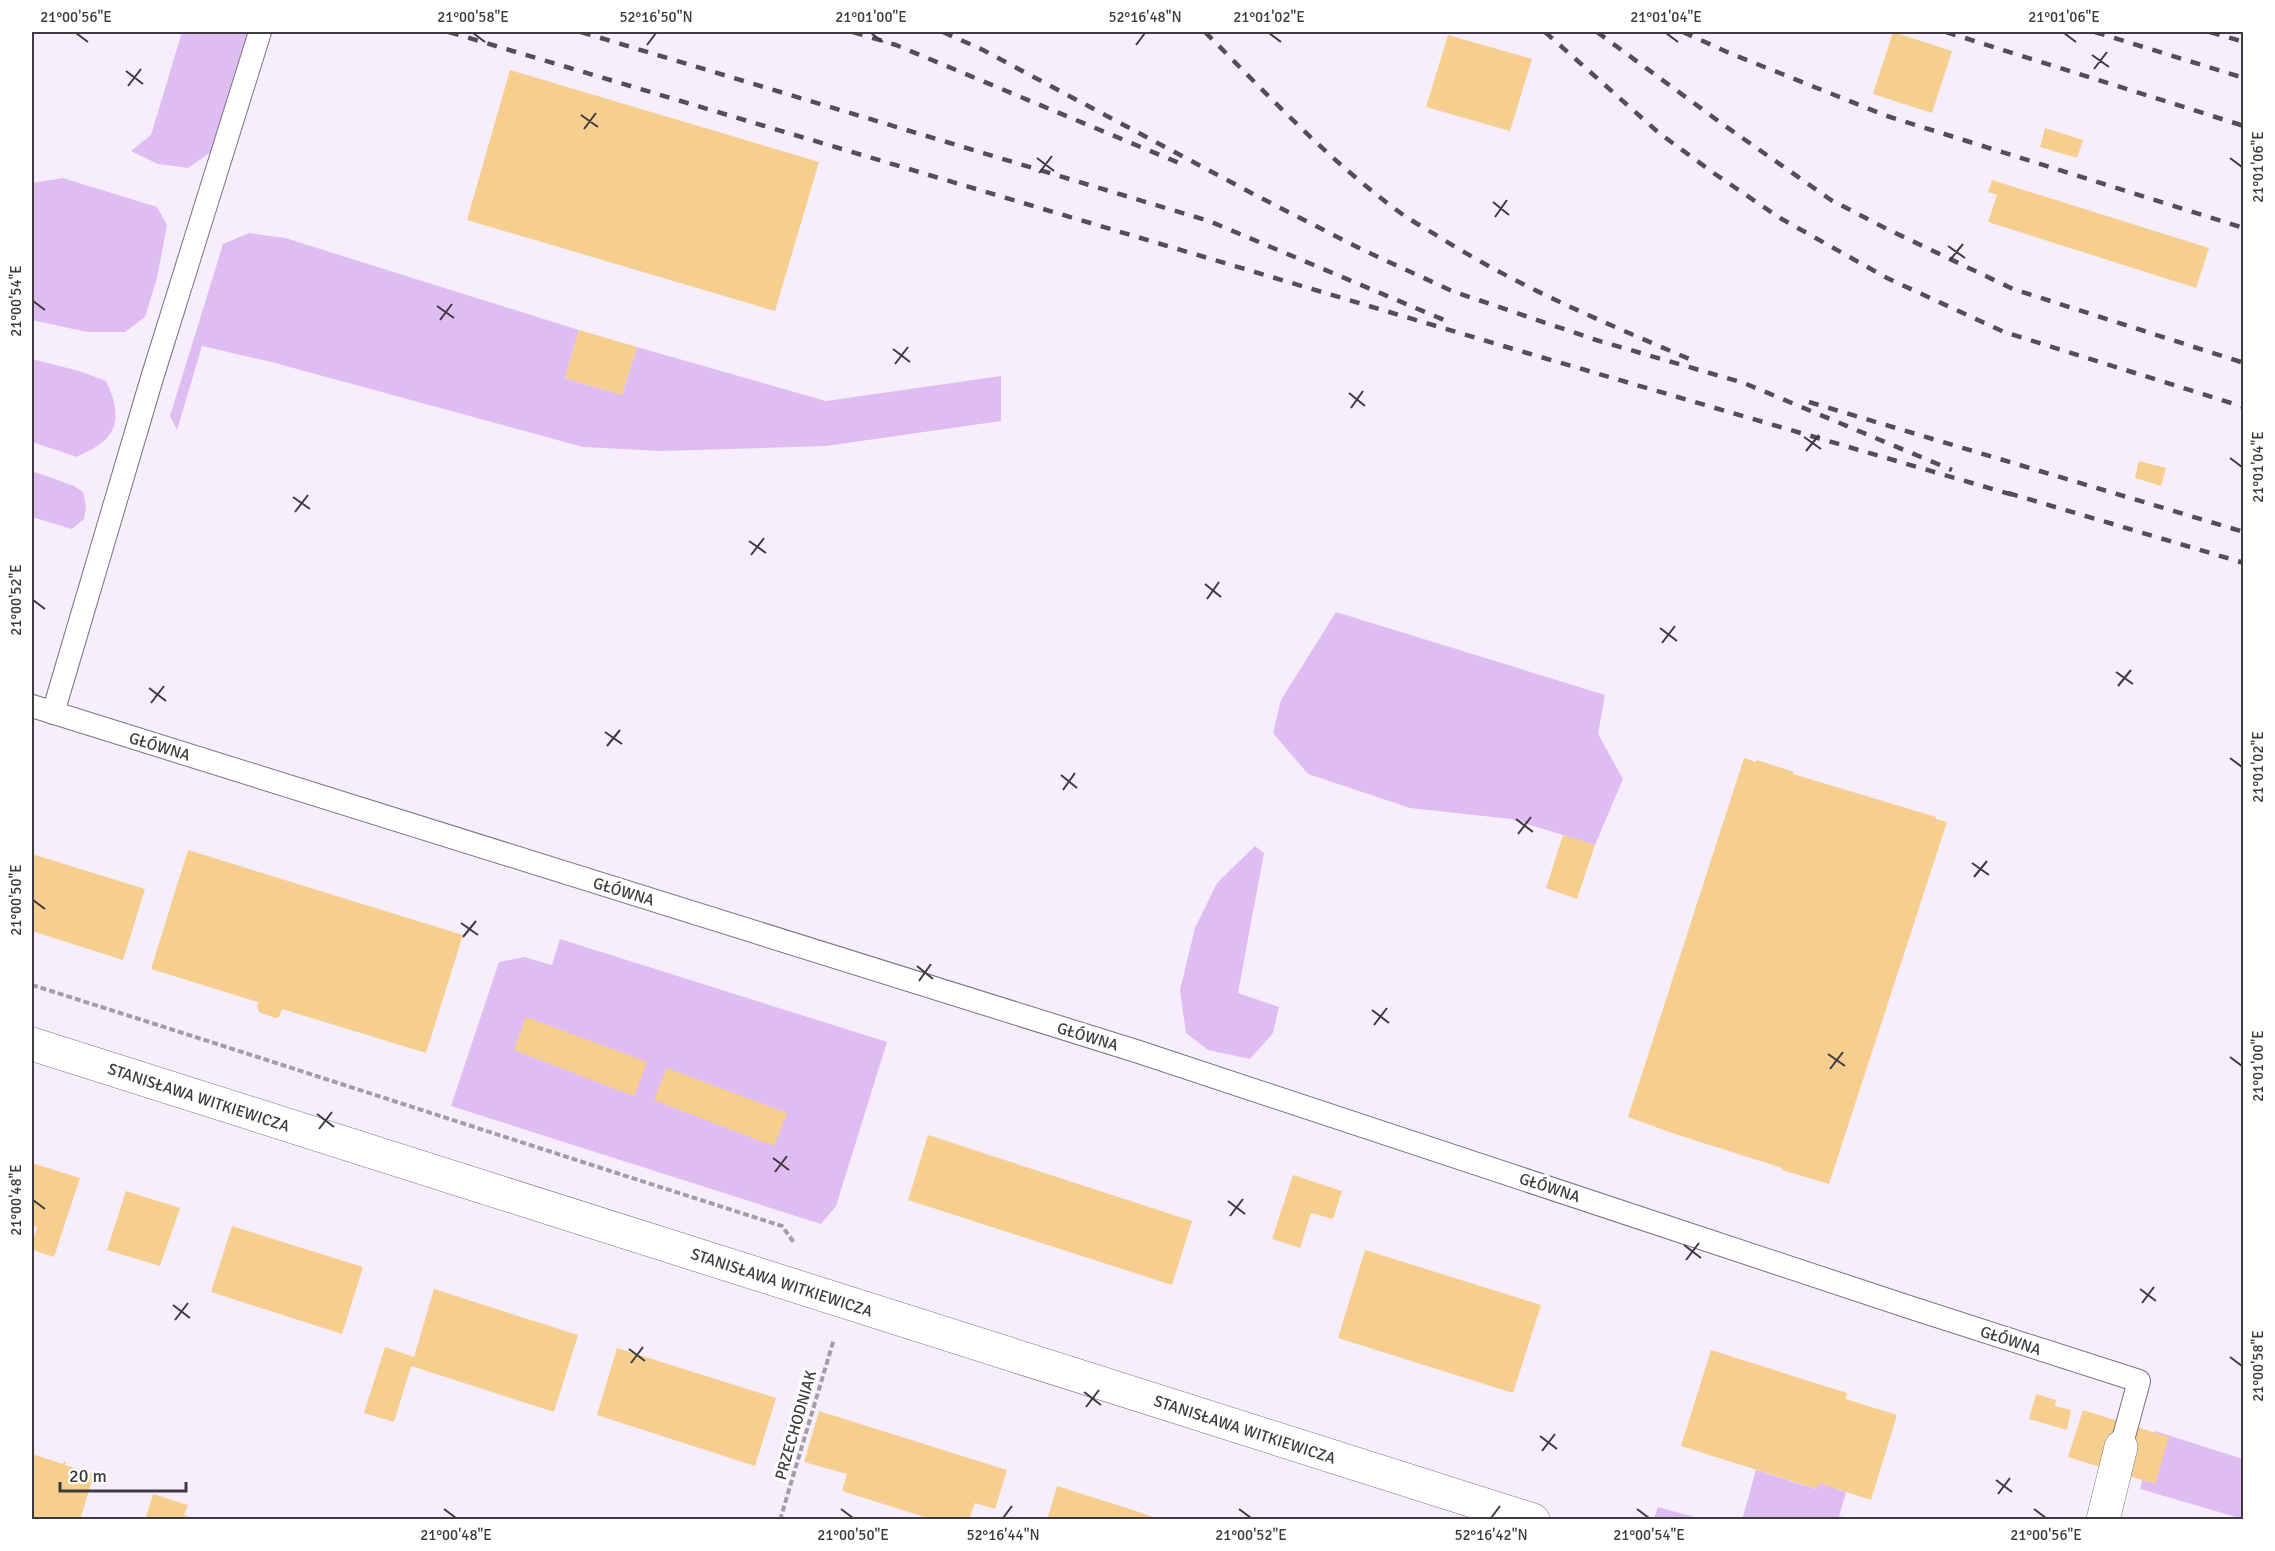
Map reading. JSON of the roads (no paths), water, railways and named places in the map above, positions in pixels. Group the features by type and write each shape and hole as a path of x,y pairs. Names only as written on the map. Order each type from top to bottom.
{"street":[{"name":"STANISŁAWA WITKIEWICZA","path":"32,1044 1533,1520"},
{"path":"2103,1520 2121,1447"}],"lane":[{"path":"42,709 152,378 260,32"},
{"name":"GŁÓWNA","path":"42,709 1139,1052 2139,1381 2121,1447"}],"railway":[{"path":"449,32 1510,348 2013,495"},
{"path":"581,32 1209,221 1449,322"},
{"path":"853,32 896,45 1184,165"},
{"path":"943,32 983,50 1363,250 1452,291 1596,340 1744,383 1952,470"},
{"path":"1205,32 1324,150 1402,214 1474,258 1535,290 1694,361"},
{"path":"1545,32 1659,133 1715,174 1780,218 1887,278 2004,332 2244,407"},
{"path":"1597,32 1831,200 1887,229 2013,289 2244,363"},
{"path":"1683,32 1887,116 2244,228"},
{"path":"1946,32 2244,126"},
{"path":"2095,32 2244,78"},
{"path":"2210,32 2244,42"},
{"path":"1809,402 2244,532"},
{"path":"2008,493 2244,563"}]}
